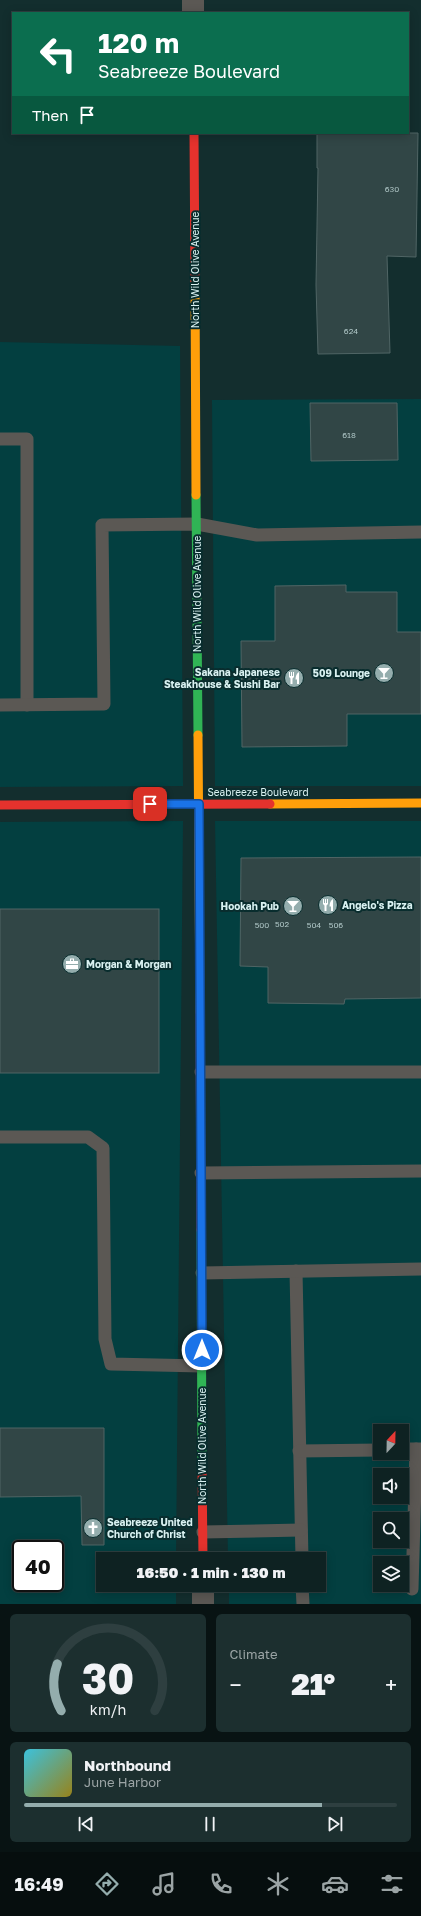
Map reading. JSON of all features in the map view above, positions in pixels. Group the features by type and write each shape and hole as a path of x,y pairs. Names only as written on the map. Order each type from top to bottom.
{"street":[{"path":"193,0 193,12"},
{"name":"North Wild Olive Avenue","path":"194,134 203,1552"},
{"name":"Seabreeze Boulevard","path":"0,805 421,803"},
{"path":"203,1592 203,1604"}],"lane":[{"path":"0,439 27,439 28,705"},
{"path":"0,705 104,704 102,525 197,524 257,535 421,532"},
{"path":"201,1072 421,1072"},
{"path":"0,1137 88,1137 103,1148 105,1339 111,1364 202,1366"},
{"path":"201,1173 421,1171"},
{"path":"202,1273 421,1269"},
{"path":"296,1271 302,1552"},
{"path":"409,1450 419,1449 412,1589"},
{"path":"299,1451 373,1450"},
{"path":"203,1532 301,1530"},
{"path":"302,1592 302,1604"}],"shaded area":[{"path":"0,342 180,346 183,786 0,787"},
{"path":"421,399 421,786 215,786 212,400"},
{"path":"183,821 176,1552 96,1552 96,1592 176,1592 176,1604 0,1604 0,822"},
{"path":"215,821 421,821 421,1604 229,1604 229,1592 326,1592 326,1552 228,1552"}],"building":[{"path":"418,133 416,257 387,256 390,353 318,354 316,285 317,134"},
{"path":"310,403 397,403 398,460 311,461"},
{"name":"Sakana Japanese Steakhouse & Sushi Bar","path":"346,585 346,592 397,592 397,632 421,632 421,714 347,714 347,746 242,747 241,641 275,641 275,586"},
{"path":"421,857 421,998 345,999 344,1004 268,1003 268,967 240,966 241,858"},
{"path":"0,909 159,909 159,1073 0,1073"},
{"name":"Seabreeze United Church of Christ","path":"0,1428 104,1428 104,1545 82,1545 81,1496 0,1497"}],"traffic: fast":[{"path":"196,495 198,735"},
{"path":"201,1230 202,1464"}],"traffic: slow":[{"path":"195,283 196,495"},
{"path":"198,735 200,1012"},
{"path":"270,804 421,803"}],"traffic: jam":[{"path":"194,134 195,283"},
{"path":"0,805 270,804"},
{"path":"200,1012 201,1230"},
{"path":"202,1464 203,1552"}],"place":[{"name":"509 Lounge","path":"384,673"},
{"name":"Sakana Japanese Steakhouse & Sushi Bar","path":"294,678"},
{"name":"Angelo's Pizza","path":"328,905"},
{"name":"Hookah Pub","path":"293,906"},
{"name":"Morgan & Morgan","path":"72,964"},
{"name":"Seabreeze United Church of Christ","path":"93,1528"}],"route":[{"path":"150,804 199,804 202,1350"}]}
